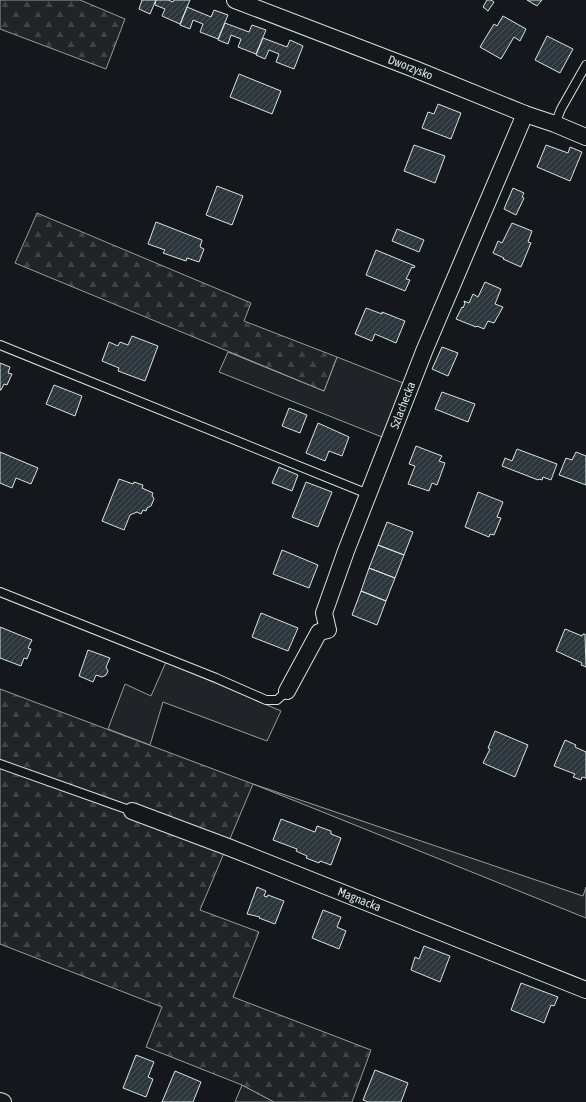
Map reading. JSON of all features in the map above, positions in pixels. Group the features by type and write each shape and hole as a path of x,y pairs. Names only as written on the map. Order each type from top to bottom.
{"street":[{"name":"Dworzysko","path":"240,1 525,114 555,124 586,138"},
{"name":"Szlachecka","path":"287,691 319,632 328,630 324,613 368,494 426,349 525,114"},
{"name":"Magnacka","path":"132,811 586,990"}],"lane":[{"path":"555,124 561,109 586,65"},
{"path":"0,345 368,494"},
{"path":"0,592 216,678 266,700 277,700 287,691"},
{"path":"0,764 132,811"}],"green space":[{"path":"0,0 80,0 125,19 106,69 0,29"},
{"path":"37,213 251,303 244,321 337,357 324,391 15,263"},
{"path":"228,352 324,391 337,357 403,383 382,437 219,372"},
{"path":"166,662 281,711 267,741 163,702 150,745 108,729 125,684 151,696"},
{"path":"0,689 253,784 200,910 259,932 233,997 371,1050 352,1102 274,1102 242,1085 146,1047 162,1007 0,944"},
{"path":"253,784 583,896 586,887 586,918"},
{"path":"242,1085 274,1102 235,1102"}],"building":[{"path":"142,0 156,0 150,14 139,9"},
{"path":"156,0 168,0 173,2 174,0 190,0 180,24 162,16 165,9 155,5"},
{"path":"487,0 494,2 488,11 483,7"},
{"path":"527,0 542,0 537,6"},
{"path":"187,7 211,17 214,10 228,15 218,39 200,32 203,24 193,20 190,29 180,25"},
{"path":"503,16 526,29 520,41 514,37 501,59 480,47 494,24 497,26"},
{"path":"225,23 249,32 252,25 266,30 256,54 238,47 241,39 231,35 228,44 218,40"},
{"path":"547,36 573,49 560,73 535,60"},
{"path":"263,38 287,47 290,40 303,46 294,69 276,62 279,54 269,50 265,59 256,55"},
{"path":"239,74 281,91 272,114 230,97"},
{"path":"438,104 461,113 451,139 422,128 428,112 434,114"},
{"path":"414,145 445,156 435,183 404,171"},
{"path":"546,145 568,153 570,147 582,152 570,181 537,167"},
{"path":"217,186 243,196 232,225 206,215"},
{"path":"513,188 524,193 522,197 524,198 516,215 504,209"},
{"path":"156,222 202,240 200,247 204,249 199,262 187,258 186,261 163,253 165,250 148,244"},
{"path":"512,223 532,231 528,242 531,243 521,267 493,253 498,241 502,243"},
{"path":"397,229 424,240 419,252 392,241"},
{"path":"376,250 415,266 414,268 412,267 406,279 410,280 405,291 366,275"},
{"path":"485,282 501,289 495,304 503,307 494,323 488,321 484,329 456,319 462,307 463,308 465,303 464,301 469,303 473,294 478,297"},
{"path":"366,308 382,314 382,312 405,321 396,343 375,334 372,341 355,334"},
{"path":"132,336 158,346 145,381 118,371 119,368 102,361 109,342 118,346 120,342 128,345"},
{"path":"442,347 458,353 448,376 432,369"},
{"path":"0,363 10,367 8,373 12,374 7,385 4,384 1,390 0,390"},
{"path":"54,385 82,396 75,416 46,404"},
{"path":"442,392 475,404 468,422 435,409"},
{"path":"289,408 307,415 300,433 282,426"},
{"path":"318,423 349,437 342,456 329,451 325,461 306,453"},
{"path":"416,446 442,456 439,461 445,463 437,485 432,483 429,491 408,484 415,466 409,464"},
{"path":"517,449 557,464 551,480 543,477 542,480 538,480 502,466 505,458 512,461"},
{"path":"0,452 38,468 31,484 16,478 12,488 0,483"},
{"path":"576,452 586,456 586,485 559,475 566,458 572,460"},
{"path":"279,467 298,475 292,491 272,483"},
{"path":"119,479 133,484 134,482 143,485 142,488 153,493 152,495 154,499 151,506 147,508 146,511 143,510 141,514 137,512 130,515 124,530 102,521"},
{"path":"306,482 332,492 318,527 292,517"},
{"path":"478,492 503,502 497,517 501,518 494,535 490,534 489,537 465,527"},
{"path":"387,522 413,532 404,555 378,545"},
{"path":"378,545 404,555 395,578 369,568"},
{"path":"282,550 318,565 309,588 273,574"},
{"path":"369,568 395,578 386,601 361,591"},
{"path":"361,591 386,601 377,625 352,615"},
{"path":"261,613 298,628 288,651 252,637"},
{"path":"0,627 32,640 28,648 31,649 27,659 24,658 21,666 0,658"},
{"path":"565,629 582,636 585,634 586,667 581,665 582,663 556,651"},
{"path":"88,650 110,658 106,667 108,671 106,675 102,677 96,675 93,682 79,676"},
{"path":"495,731 528,745 515,777 483,763 490,749 488,748"},
{"path":"565,740 586,752 586,778 582,777 581,780 573,777 575,774 554,766"},
{"path":"281,819 315,832 317,826 331,831 331,834 341,838 331,865 320,861 319,863 306,858 307,856 296,851 297,849 273,840"},
{"path":"257,887 266,891 264,896 267,897 268,895 284,901 275,924 259,918 260,917 247,914"},
{"path":"323,910 341,917 337,927 346,931 339,949 312,938"},
{"path":"424,946 450,956 440,982 411,970 415,957 419,959"},
{"path":"521,983 558,997 554,1006 551,1005 544,1023 511,1010"},
{"path":"136,1055 154,1062 148,1077 153,1079 146,1097 123,1088"},
{"path":"375,1070 408,1083 401,1102 368,1102 363,1100"},
{"path":"175,1071 201,1082 193,1102 162,1102"}]}
